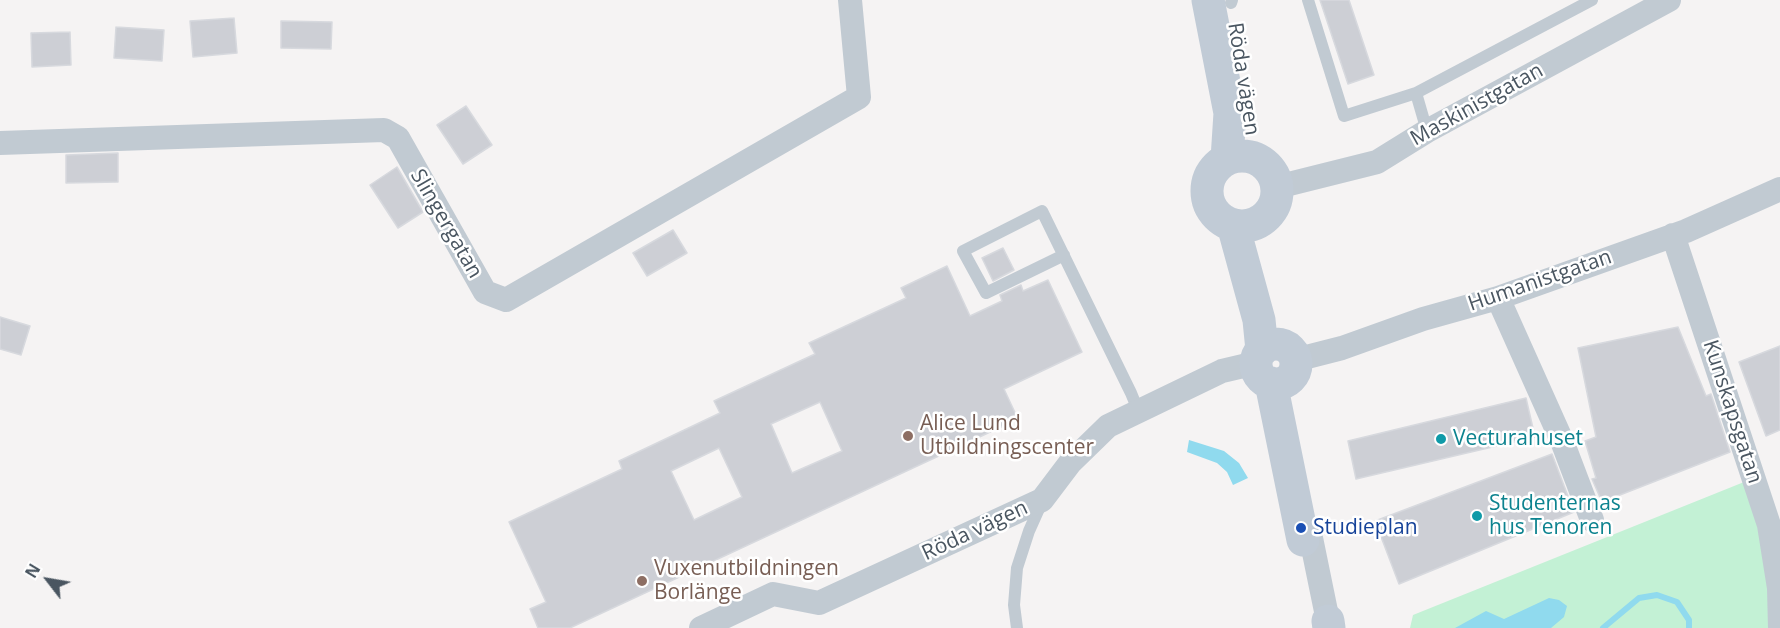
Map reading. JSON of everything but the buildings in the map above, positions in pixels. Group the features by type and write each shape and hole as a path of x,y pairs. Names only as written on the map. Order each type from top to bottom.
{"street":[{"name":"Slingergatan","path":"0,144 384,130 398,138 485,292 506,300 859,97 850,0"},
{"name":"Maskinistgatan","path":"1277,187 1377,162 1427,131 1669,0"},
{"name":"Röda vägen","path":"1225,1 1250,113 1241,159"},
{"path":"1241,159 1269,169 1277,187 1273,208 1245,224 1216,213 1208,194 1212,174 1241,159"},
{"name":"Humanistgatan","path":"1274,364 1342,348 1423,319 1498,298 1673,235 1780,189"},
{"path":"1245,224 1274,364 1322,625"},
{"name":"Kunskapsgatan","path":"1673,235 1775,522 1780,628"},
{"path":"1498,298 1562,441 1592,520"},
{"name":"Röda vägen","path":"700,628 773,594 819,603 1042,500 1070,463 1108,426 1138,410 1222,371 1274,364"}],"lane":[{"path":"1308,0 1344,116 1416,93 1592,0"},
{"path":"1416,93 1427,131"},
{"path":"1064,255 986,293 963,251 1042,211 1064,255 1138,410"},
{"path":"1017,628 1014,605 1017,568 1042,500"}],"green space":[{"path":"1754,478 1780,628 1410,628 1413,615"}],"water":[{"path":"1189,440 1224,451 1239,463 1248,478 1233,485 1227,472 1217,463 1187,452"},
{"path":"1549,598 1559,600 1567,606 1564,617 1551,628 1455,628 1486,611 1504,619"}],"waterway":[{"path":"1603,628 1639,598 1657,595 1677,602 1689,620 1689,628"}],"place":[{"name":"Alice Lund Utbildningscenter","path":"908,436"},
{"name":"Vecturahuset","path":"1441,439"},
{"name":"Studenternas hus Tenoren","path":"1477,516"},
{"name":"Studieplan","path":"1301,528"},
{"name":"Vuxenutbildningen Borlänge","path":"642,581"}]}
